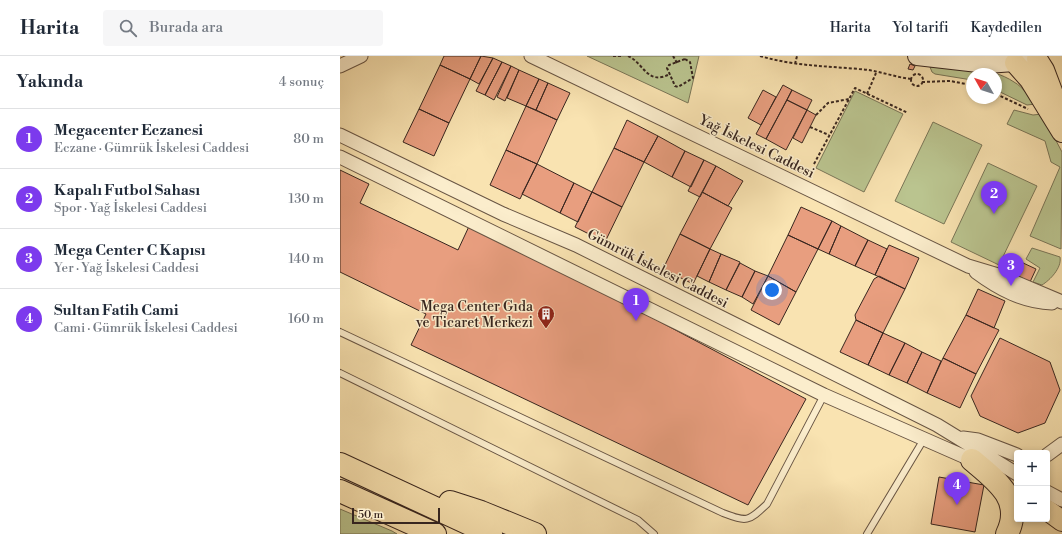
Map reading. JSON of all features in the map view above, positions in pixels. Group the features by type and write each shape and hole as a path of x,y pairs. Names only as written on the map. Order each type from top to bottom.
{"highway":[{"path":"972,460 998,483 1009,498 1013,516 1007,534"},
{"path":"340,464 491,534"},
{"path":"340,491 435,534"},
{"path":"409,495 437,498 481,512 535,534"}],"main road":[{"path":"917,56 987,64 1028,58 1030,80 1055,110 1062,132"},
{"path":"972,460 1014,487"},
{"path":"1050,512 1062,521"}],"street":[{"path":"340,66 361,56"},
{"name":"Yağ İskelesi Caddesi","path":"531,56 968,266 998,275 1062,303"},
{"name":"Gümrük İskelesi Caddesi","path":"340,135 503,214 576,244 930,422 1014,472"},
{"path":"340,157 824,395 972,460"},
{"path":"957,438 978,440 1014,454"},
{"path":"1050,453 1062,444"},
{"path":"1050,494 1062,500"}],"lane":[{"path":"340,332 723,513 742,520 754,516 767,504 824,395"},
{"path":"340,373 638,520 654,534"},
{"path":"867,534 924,439"}],"path":[{"path":"613,56 621,56"},
{"path":"628,56 634,59 646,73 654,77 660,78 670,74"},
{"path":"673,56 677,63"},
{"path":"760,56 795,64 840,69 860,69 911,79"},
{"path":"795,64 797,56"},
{"path":"685,59 690,62 694,76 692,80 685,82 678,87 675,86 670,74 667,68 685,59"},
{"path":"867,94 877,73"},
{"path":"911,79 913,75 918,74 922,76 922,82"},
{"path":"911,79 914,85 920,85 922,82 950,81 966,84"},
{"path":"814,164 855,88 908,113"},
{"path":"1002,97 1024,108 1055,110"},
{"path":"816,115 828,103 849,99"},
{"path":"810,127 830,135"}],"green space":[{"path":"587,56 699,56 688,103"},
{"path":"930,67 966,68 966,79 935,74 932,72"},
{"path":"1002,76 1017,84 1036,104 1027,105 1002,93"},
{"path":"855,91 903,114 864,192 816,168"},
{"path":"1014,110 1033,115 1042,114 1062,152 1061,249 1030,236 1060,167 1051,162 1045,141 1007,124"},
{"path":"933,122 982,145 944,224 895,201"},
{"path":"988,163 1037,186 999,265 951,242"},
{"path":"1032,248 1060,257 1059,265 1052,277 1042,285 1033,282 1040,268 1026,259"},
{"path":"340,509 392,531 397,534 340,534"}],"building":[{"path":"444,56 481,56 470,79 440,65"},
{"path":"481,56 493,58 479,84 470,79"},
{"path":"493,58 502,62 485,95 476,91"},
{"path":"502,62 511,66 494,100 485,95"},
{"path":"910,64 915,66 913,70 908,69"},
{"path":"440,65 470,79 449,123 419,109"},
{"path":"511,66 519,70 505,101 497,97"},
{"path":"519,70 539,79 526,106 507,98"},
{"path":"539,79 548,83 536,110 526,106"},
{"path":"548,83 570,93 557,120 536,110"},
{"path":"783,85 792,90 766,139 756,134"},
{"path":"763,90 776,97 761,125 748,118"},
{"path":"792,90 812,100 807,110 787,100"},
{"path":"787,100 807,110 786,150 766,139"},
{"path":"526,106 557,120 537,164 506,150"},
{"path":"419,109 449,123 434,156 403,142"},
{"path":"807,110 816,115 802,143 793,138"},
{"path":"627,120 658,136 644,162 614,148"},
{"path":"658,136 685,151 672,177 644,162"},
{"path":"614,148 644,162 622,207 592,192"},
{"path":"506,150 537,164 520,199 490,185"},
{"path":"685,151 704,160 691,187 672,177"},
{"path":"704,160 716,166 700,197 688,191"},
{"path":"537,164 574,183 560,213 522,194"},
{"path":"716,166 743,181 728,206 702,192"},
{"name":"Mega Center Gıda ve Ticaret Merkezi","path":"340,170 369,184 360,203 458,250 471,222 806,399 748,505 411,345 426,314 340,272"},
{"path":"574,183 592,192 578,222 560,213"},
{"path":"592,192 622,207 605,242 575,227"},
{"path":"702,192 732,208 710,249 680,234"},
{"path":"801,207 832,221 818,249 788,235"},
{"path":"832,221 841,226 829,254 818,249"},
{"path":"841,226 868,240 855,266 829,254"},
{"path":"680,234 710,249 693,284 663,269"},
{"path":"788,235 818,249 796,292 768,276"},
{"path":"868,240 887,249 875,275 855,266"},
{"path":"889,245 919,258 905,289 875,275"},
{"path":"710,249 721,254 709,282 697,276"},
{"path":"721,254 740,262 726,290 709,282"},
{"path":"1021,262 1036,269 1030,282 1016,275"},
{"path":"740,263 755,271 742,297 726,290"},
{"path":"755,271 768,276 753,304 742,297"},
{"path":"768,276 796,292 779,325 751,310"},
{"path":"879,276 905,289 883,333 856,320 855,315 874,279"},
{"path":"978,289 1005,301 994,328 966,315"},
{"path":"966,315 999,330 976,374 943,358"},
{"path":"856,320 883,333 868,365 840,352"},
{"path":"883,333 905,343 889,375 868,365"},
{"path":"1000,338 1050,362 1060,390 1045,423 1018,433 980,416 971,396"},
{"path":"905,343 922,352 907,383 889,375"},
{"path":"922,352 941,361 927,393 907,383"},
{"path":"943,358 976,374 960,408 927,393"},
{"path":"939,477 984,485 975,532 931,524"}],"place":[{"name":"Kapalı Futbol Sahası","path":"994,214"},
{"name":"Mega Center C Kapısı","path":"1011,286"},
{"name":"Megacenter Eczanesi","path":"636,321"},
{"name":"Mega Center Gıda ve Ticaret Merkezi","path":"546,329"},
{"name":"Sultan Fatih Cami","path":"957,505"}]}
